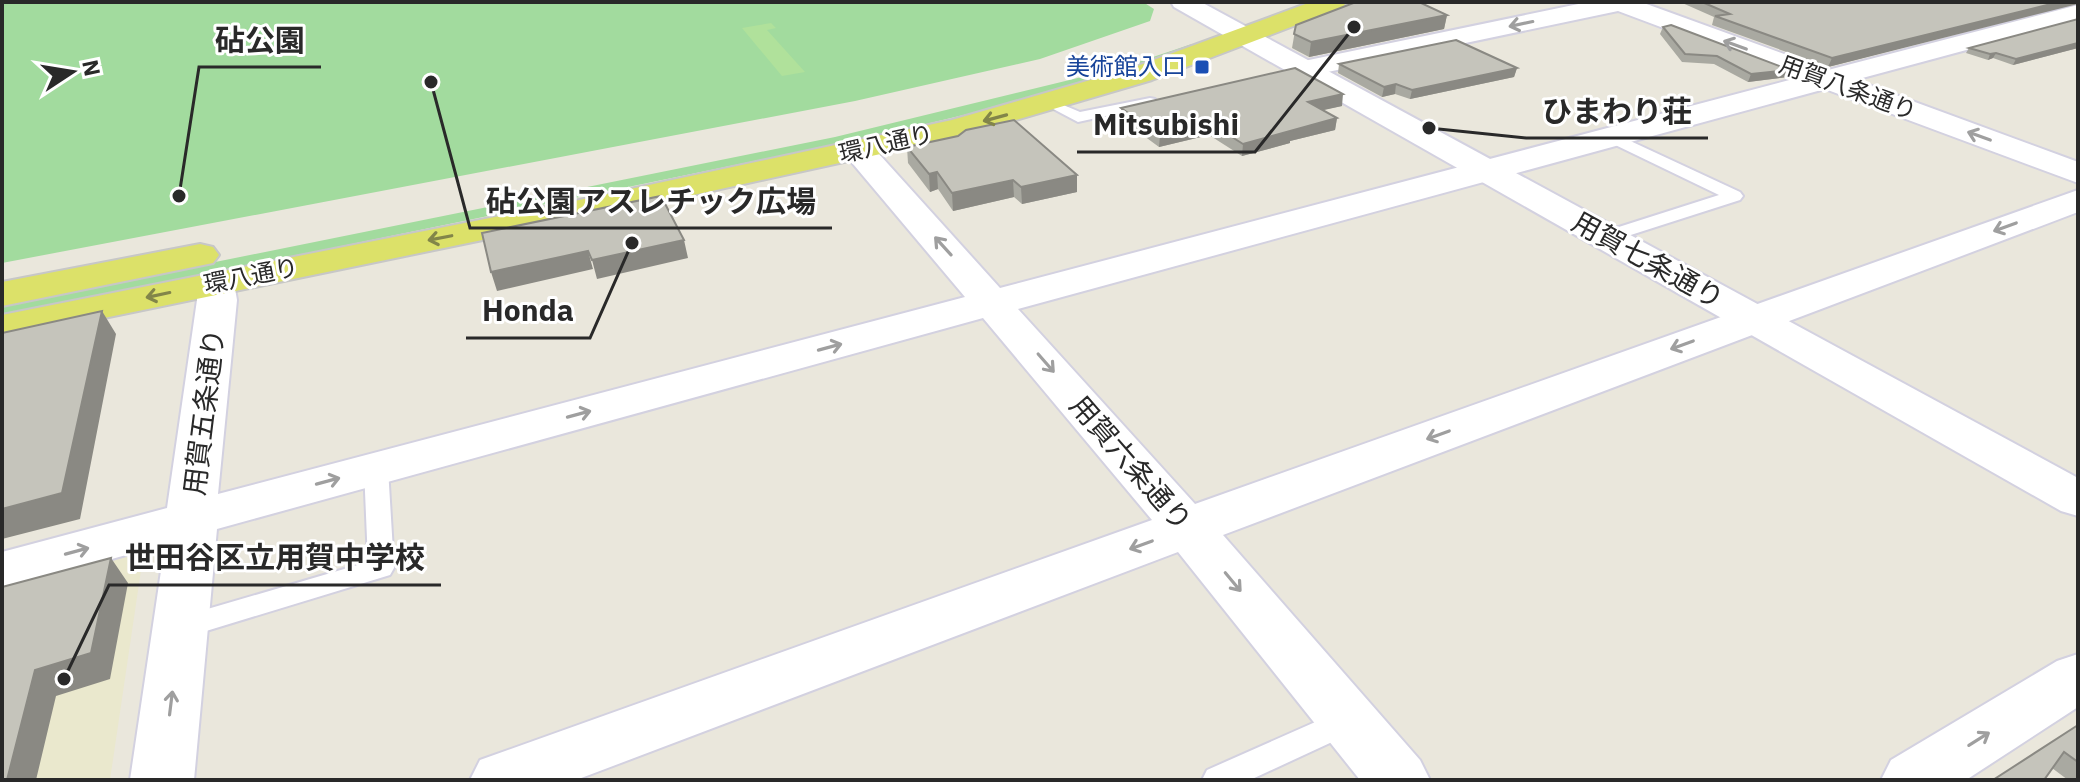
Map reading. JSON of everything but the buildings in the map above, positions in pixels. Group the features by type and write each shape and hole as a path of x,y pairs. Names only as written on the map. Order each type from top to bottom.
{"main road":[{"name":"環八通り","path":"2,327 859,151 1049,103 1232,29 1268,2"},
{"name":"環八通り","path":"2,294 887,118 1334,2"}],"street":[{"name":"用賀七条通り","path":"1183,2 1232,29 1289,73 1486,171 2078,499"},
{"path":"1289,73 1621,2"},
{"name":"用賀八条通り","path":"1621,2 2078,173"},
{"path":"2062,2 2078,9"},
{"path":"2,571 1828,80 2078,9"},
{"name":"用賀六条通り","path":"859,151 1187,528 1398,780"},
{"path":"502,780 2078,200"},
{"name":"用賀五条通り","path":"162,780 192,537 191,518 217,300 215,283"},
{"path":"1913,780 2078,677"}],"lane":[{"path":"1049,103 1078,117 1168,98"},
{"path":"1606,237 1734,196 1611,137"},
{"path":"179,629 381,568 376,468"},
{"path":"1218,780 1348,720"}],"shaded area":[{"path":"131,542 144,550 110,780 2,780 2,578"}],"green space":[{"path":"2,2 1143,2 1154,9 1150,21 1040,59 855,101 2,263"},
{"path":"771,23 776,28 767,30 805,72 782,76 742,28"},
{"path":"1192,44 1198,46 1001,106 876,136 2,316 2,305 835,137 1123,67"}],"place":[{"name":"Mitsubishi","path":"1354,27"},
{"name":"美術館入口","path":"1202,67"},
{"name":"砧公園アスレチック広場","path":"431,82"},
{"name":"ひまわり荘","path":"1429,128"},
{"name":"砧公園","path":"179,196"},
{"name":"Honda","path":"632,243"},
{"name":"世田谷区立用賀中学校","path":"64,679"}]}
